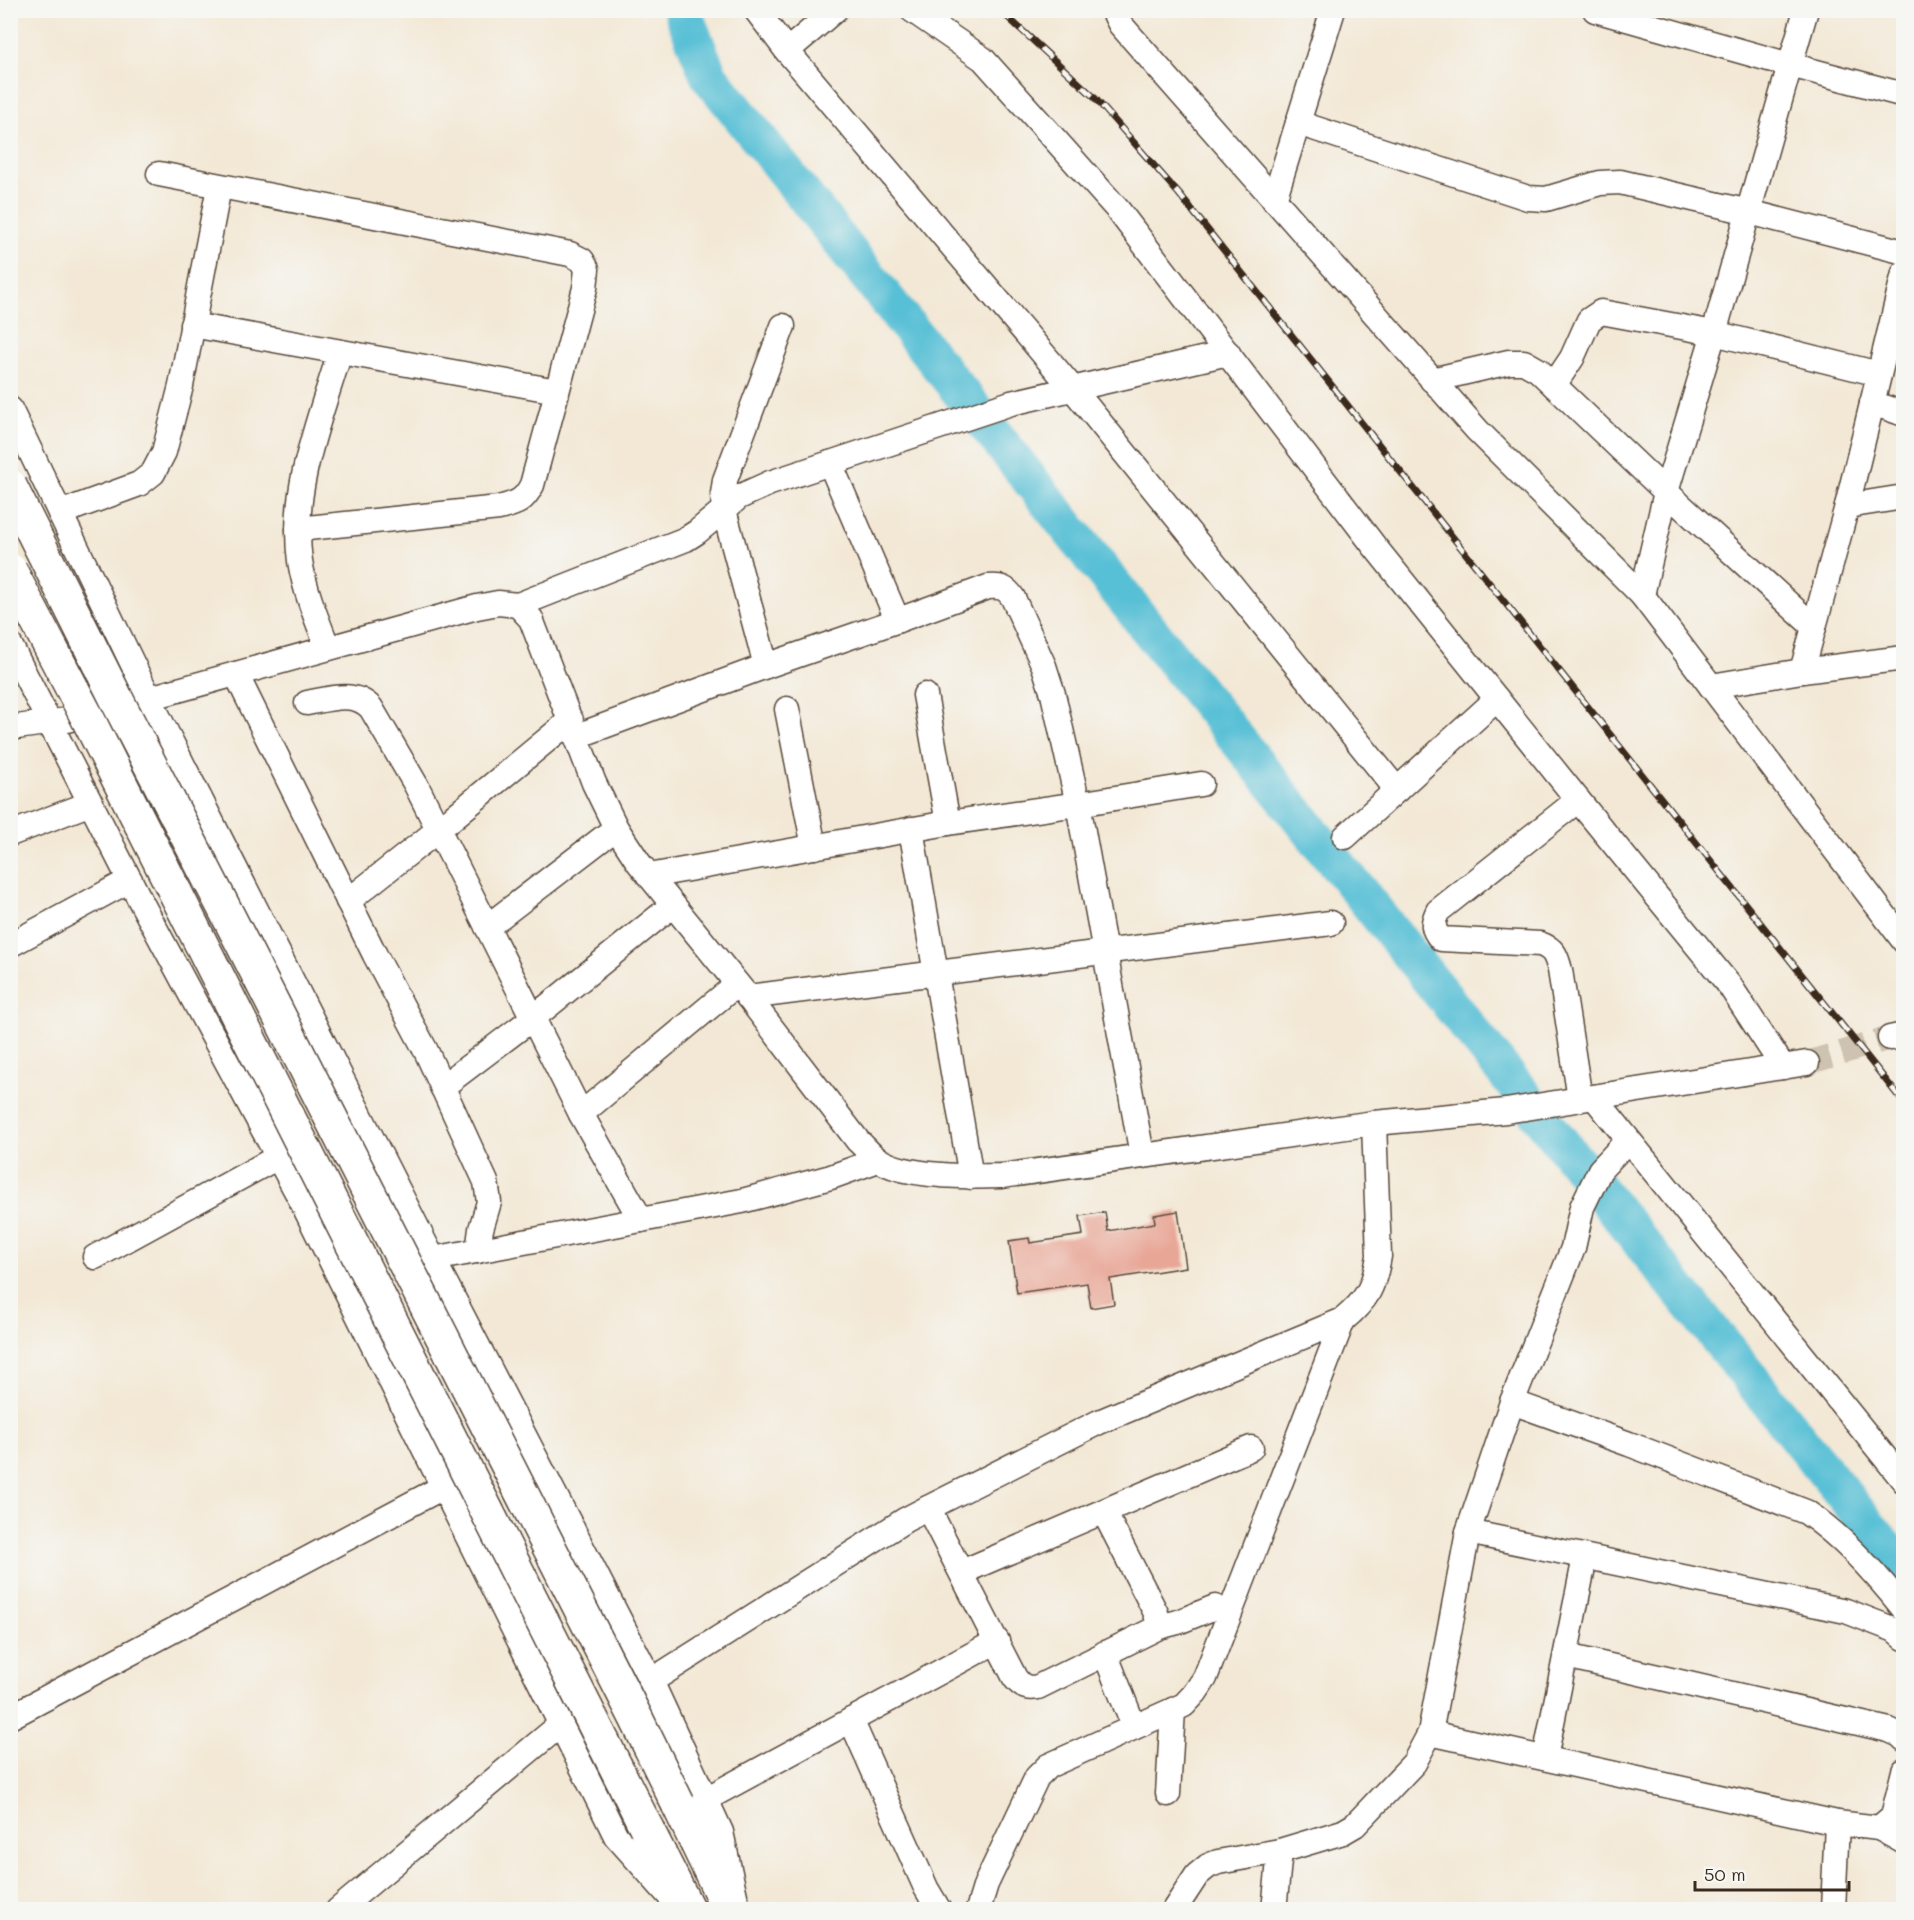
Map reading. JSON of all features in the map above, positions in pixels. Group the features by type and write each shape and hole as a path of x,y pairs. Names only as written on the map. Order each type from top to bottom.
{"highway":[{"path":"10,486 636,1718 692,1801 729,1910"},
{"path":"10,570 86,715 688,1910"}],"street":[{"path":"756,10 787,51 1073,389 1397,790"},
{"path":"787,51 835,10"},
{"path":"912,10 983,59 1124,217 1358,524 1730,986 1782,1067"},
{"path":"1113,10 1120,24 1477,430 1642,595 1904,941"},
{"path":"1274,200 1333,10"},
{"path":"1595,10 1904,95"},
{"path":"1642,595 1666,492 1806,10"},
{"path":"1298,123 1528,198 1546,199 1600,183 1620,182 1904,252"},
{"path":"159,174 570,254 582,260 587,269 585,288 532,485 518,503 499,508 298,529"},
{"path":"60,513 139,484 153,473 164,452 181,386 219,187"},
{"path":"1802,671 1847,506 1904,273"},
{"path":"1554,385 1572,358 1589,320 1601,312 1714,333 1879,374"},
{"path":"192,325 557,391"},
{"path":"765,666 724,510 723,494 725,480 783,326"},
{"path":"328,648 309,598 300,561 298,529 303,472 340,352"},
{"path":"10,728 67,720 477,607 498,603 519,605 686,539 752,490 996,407 1228,353"},
{"path":"1432,380 1509,362 1524,362 1538,370 1666,492 1814,627"},
{"path":"1872,403 1904,414"},
{"path":"10,409 149,698 432,1259 651,1681 692,1801 721,1832 738,1910"},
{"path":"830,463 896,621"},
{"path":"1847,506 1904,497"},
{"path":"348,901 574,728 765,666 988,587 999,586 1007,589 1013,598 1044,666 1053,694 1078,804 1142,1155"},
{"path":"519,605 531,619 604,806 615,828 649,876 742,990 858,1141 878,1160 902,1170 970,1177 1002,1176 1374,1123 1506,1111 1807,1063"},
{"path":"10,645 130,880 300,1198 616,1836 682,1910"},
{"path":"1711,686 1904,658"},
{"path":"236,674 348,901 426,1051 486,1182 489,1202 481,1229 478,1251"},
{"path":"925,695 948,823"},
{"path":"307,703 345,698 359,699 367,703 416,785 581,1114 641,1220"},
{"path":"1345,837 1497,699"},
{"path":"787,709 814,847"},
{"path":"649,876 911,829 1201,784"},
{"path":"1578,800 1438,911 1433,921 1434,932 1442,939 1540,944 1550,948 1557,957 1587,1098 1628,1140 1904,1481"},
{"path":"10,834 91,803"},
{"path":"487,927 615,828"},
{"path":"911,829 970,1177"},
{"path":"10,945 130,880"},
{"path":"442,1087 673,905"},
{"path":"581,1114 742,990 936,974 1331,923"},
{"path":"651,1681 905,1520 928,1508 1099,1422 1343,1320 1360,1306 1376,1277 1379,1256 1374,1123"},
{"path":"1174,1910 1197,1875 1208,1866 1218,1862 1280,1851 1343,1833 1355,1825 1414,1762 1430,1733 1468,1532 1512,1402 1573,1248 1582,1207 1600,1170 1628,1140"},
{"path":"95,1257 278,1157"},
{"path":"432,1259 742,1201 831,1177 878,1160"},
{"path":"978,1910 986,1884 1037,1777 1048,1766 1184,1705 1205,1678 1343,1320"},
{"path":"1512,1402 1806,1512 1819,1521 1880,1579 1904,1609"},
{"path":"962,1572 1251,1448"},
{"path":"10,1717 443,1487"},
{"path":"928,1508 1015,1678 1021,1685 1028,1688 1038,1687 1159,1627 1215,1607"},
{"path":"1104,1512 1156,1613 1159,1627"},
{"path":"1468,1532 1846,1611 1895,1630 1904,1638"},
{"path":"1545,1758 1585,1557"},
{"path":"692,1801 852,1720 996,1641"},
{"path":"1104,1653 1134,1727"},
{"path":"1566,1656 1889,1731 1904,1739"},
{"path":"1168,1794 1173,1710"},
{"path":"852,1720 926,1888 939,1910"},
{"path":"338,1910 561,1725"},
{"path":"1430,1733 1837,1823 1879,1828 1904,1842"},
{"path":"1879,1828 1893,1816 1904,1771"},
{"path":"1833,1910 1837,1823"},
{"path":"1274,1910 1280,1851"}],"building":[{"path":"1178,1211 1186,1267 1110,1279 1114,1304 1091,1308 1087,1283 1017,1293 1009,1241 1029,1238 1030,1243 1083,1235 1080,1216 1105,1212 1108,1231 1155,1223 1154,1215"}],"waterway":[{"path":"682,10 709,76 1155,637 1904,1570"}],"tunnel":[{"path":"1807,1063 1890,1038"}],"railway":[{"path":"1000,10 1094,97 1179,194 1904,1103"}]}
